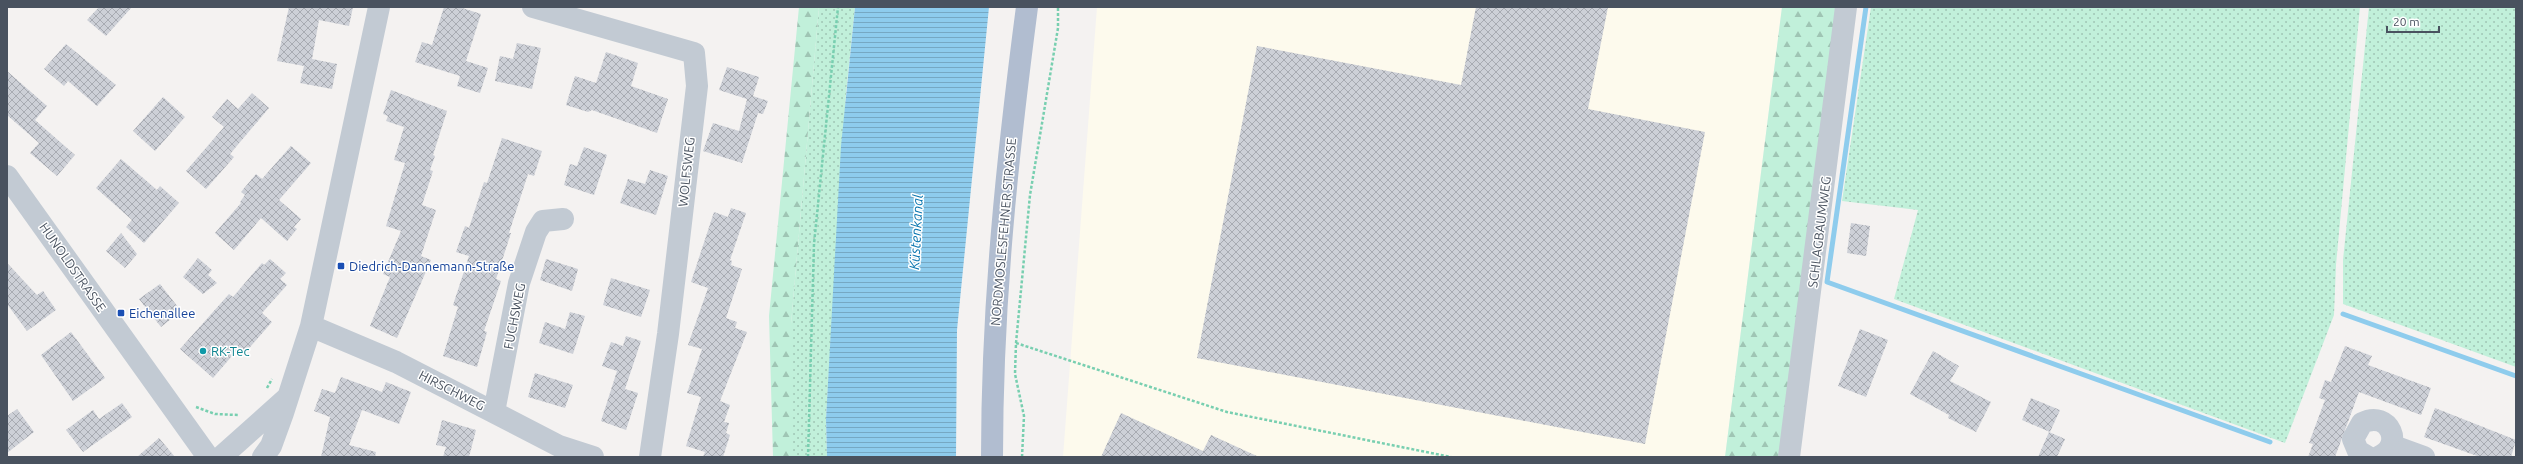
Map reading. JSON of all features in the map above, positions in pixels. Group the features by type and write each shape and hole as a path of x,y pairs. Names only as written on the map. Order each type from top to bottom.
{"main road":[{"name":"NORDMOSLESFEHNER STRASSE","path":"992,457 992,378 998,266 1010,137 1027,7"}],"street":[{"path":"263,457 271,446 311,326 379,7"},
{"name":"WOLFSWEG","path":"534,7 694,53 697,86 668,334 650,457"},
{"name":"SCHLAGBAUMWEG","path":"1790,457 1846,7"},
{"name":"HUNOLDSTRASSE","path":"7,176 208,457"},
{"name":"FUCHSWEG","path":"494,412 519,282 536,232 543,221 563,219"},
{"name":"HIRSCHWEG","path":"311,326 396,362 559,446 593,457"},
{"path":"221,457 288,397"},
{"path":"2368,457 2358,451 2353,439 2362,423 2373,419 2385,423 2392,433 2384,451 2424,457"}],"path":[{"path":"808,457 814,244 838,7"},
{"path":"1022,457 1024,416 1016,374 1016,343 1030,195 1058,28 1058,7"},
{"path":"1016,343 1227,412 1452,457"},
{"path":"263,394 273,377"},
{"path":"177,413 188,405 215,414 243,415"}],"shaded area":[{"path":"1097,7 1782,7 1725,457 1063,457"}],"green space":[{"path":"799,7 819,7 791,324 791,457 773,457 769,316"},
{"path":"819,7 855,7 846,93 826,419 827,457 791,457 791,324"},
{"path":"1782,7 1839,7 1782,457 1725,457"},
{"path":"1871,7 2360,7 2336,265 2334,315 2285,443 1894,299 1918,210 1842,201"},
{"path":"2369,7 2516,7 2516,367 2343,304 2343,260"}],"water":[{"name":"Küstenkanal","path":"855,7 989,7 957,330 956,457 827,457 826,419 841,146"}],"building":[{"path":"99,7 132,7 106,36 87,20"},
{"path":"289,7 353,7 349,26 319,20 312,59 337,64 332,89 300,83 304,66 277,61"},
{"path":"444,7 459,7 481,14 466,61 488,68 480,93 457,86 460,76 415,62 422,42 432,45"},
{"path":"1476,7 1608,7 1588,109 1705,132 1645,444 1197,358 1257,46 1461,85"},
{"path":"517,43 541,48 532,89 495,81 500,56 513,59"},
{"path":"66,44 116,85 97,106 68,81 64,86 44,69"},
{"path":"606,52 638,63 631,86 668,99 657,133 592,110 588,112 566,105 575,76 596,83"},
{"path":"727,67 759,77 753,96 768,101 763,114 758,113 742,163 703,151 713,123 739,131 747,99 719,90"},
{"path":"7,71 47,106 35,120 75,155 57,176 30,153 39,143 7,115"},
{"path":"391,90 447,111 433,155 435,156 430,170 433,171 422,205 436,210 421,256 431,260 397,338 370,326 390,277 383,274 401,231 386,226 405,163 394,160 404,127 386,121 388,116 383,114"},
{"path":"252,93 269,108 230,154 234,157 206,189 186,171 224,127 212,117 227,99 238,109"},
{"path":"163,97 185,117 155,151 133,131"},
{"path":"502,138 542,151 534,176 528,174 509,233 511,233 496,279 501,281 484,331 487,332 477,367 443,356 458,307 453,305 469,256 456,252 465,226 469,228 484,182 487,183"},
{"path":"291,146 311,163 279,200 301,219 294,227 297,229 287,241 261,218 234,250 215,233 241,203 240,202 245,195 241,192 256,174 262,179"},
{"path":"584,147 607,155 594,195 564,185 570,164 577,166"},
{"path":"121,159 157,190 160,186 179,203 144,243 126,227 132,220 96,188"},
{"path":"650,170 668,176 656,215 620,203 628,179 645,184"},
{"path":"731,208 746,213 730,260 732,261 731,265 742,269 726,318 737,322 735,328 747,332 720,401 730,405 724,422 729,423 726,433 730,435 723,457 703,457 705,452 686,446 701,397 687,393 702,349 688,345 708,288 691,282 714,212 728,217"},
{"path":"1851,223 1870,226 1866,256 1847,253"},
{"path":"121,233 137,254 125,268 106,251"},
{"path":"198,258 212,270 208,275 217,283 203,294 183,277"},
{"path":"270,259 286,273 280,279 287,285 262,313 272,322 244,354 238,349 213,378 180,349 229,294 233,297 262,263 264,265"},
{"path":"546,259 578,269 572,291 540,280"},
{"path":"7,263 37,295 43,291 56,310 27,331 7,304"},
{"path":"611,278 650,290 641,317 603,305"},
{"path":"160,284 181,311 161,327 139,299"},
{"path":"570,312 585,316 573,354 539,343 545,322 565,329"},
{"path":"1860,329 1888,340 1866,397 1838,386"},
{"path":"71,332 105,378 73,401 41,355"},
{"path":"626,336 641,341 625,389 638,393 626,430 601,421 617,371 602,366 611,342 623,346"},
{"path":"2345,346 2372,356 2368,365 2431,388 2421,415 2359,392 2335,457 2308,457 2313,444 2309,443 2325,400 2319,398 2325,380 2331,382"},
{"path":"1933,351 1959,366 1950,381 1991,402 1976,432 1948,418 1949,415 1910,394"},
{"path":"535,373 573,385 565,408 528,397"},
{"path":"341,377 382,392 386,382 411,392 399,424 362,410 349,445 376,452 375,457 321,457 330,417 314,411 322,389 335,393"},
{"path":"2031,398 2060,410 2050,432 2022,420"},
{"path":"122,403 132,417 83,452 66,430 93,410 99,419"},
{"path":"2435,408 2516,440 2511,457 2480,457 2424,437"},
{"path":"17,409 34,432 7,453 7,416"},
{"path":"1121,413 1203,451 1211,435 1259,457 1101,457"},
{"path":"442,420 476,430 469,457 443,457 446,447 436,445"},
{"path":"2049,432 2065,439 2057,457 2038,457"},
{"path":"159,438 175,457 137,457"}],"waterway":[{"path":"1866,7 1827,282 2270,442"},
{"path":"2343,314 2516,376"}],"place":[{"name":"Diedrich-Dannemann-Straße","path":"341,266"},
{"name":"Eichenallee","path":"121,313"},
{"name":"RK-Tec","path":"203,351"}]}
